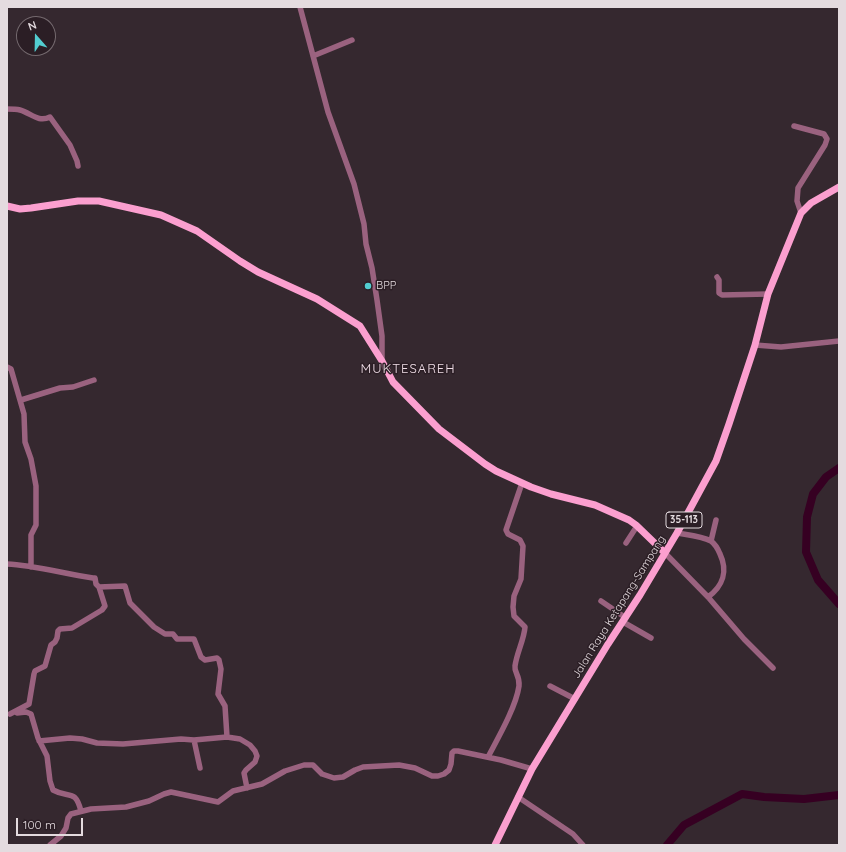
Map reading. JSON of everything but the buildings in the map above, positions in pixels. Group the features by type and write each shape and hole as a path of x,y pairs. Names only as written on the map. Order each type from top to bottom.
{"main road":[{"name":"Jalan Raya Ketapang-Sampang","path":"495,845 532,768 666,553 716,461 755,345 768,294 801,213 811,203 839,187"},
{"path":"7,206 32,208 78,201 99,201 161,215 184,224 204,235 258,272 317,299 356,323 363,331 382,361 393,382 439,429 485,464 522,483 551,494 595,505 629,520 666,553"}],"street":[{"path":"300,7 328,112 354,184 364,224 382,336 382,361"},
{"path":"313,56 352,40"},
{"path":"7,109 19,109 34,118 47,119 50,117 70,145 74,152 78,166"},
{"path":"794,126 824,134 827,139 798,188 797,200 801,213"},
{"path":"717,277 719,280 719,293 722,295 768,294"},
{"path":"755,345 788,347 839,341"},
{"path":"7,367 12,370 21,400 24,414 25,442 31,459 36,486 36,525 31,535 31,567"},
{"path":"21,400 60,388 73,387 94,380"},
{"path":"488,757 512,708 519,688 519,678 514,666 525,627 516,619 513,607 514,596 521,580 523,546 520,540 508,534 506,530 522,483"},
{"path":"711,541 716,520"},
{"path":"626,543 637,526"},
{"path":"677,533 711,541 716,546 722,558 724,564 722,581 718,588 708,597"},
{"path":"666,553 708,597 744,639 773,668"},
{"path":"7,564 93,578 96,580 105,606 102,610 72,628 60,629 58,631 56,642 51,645 44,666 35,671 29,704 8,714"},
{"path":"99,587 125,586 130,603 157,629 165,634 173,634 177,639 193,639 199,656 205,660 218,659 221,669 218,694 224,704 227,737"},
{"path":"601,601 651,638"},
{"path":"550,686 574,699"},
{"path":"8,714 22,712 30,713 39,741 47,756 52,789 58,793 72,795 76,798 81,811"},
{"path":"39,741 70,738 82,739 97,743 123,744 227,737 245,742 250,745 256,753 257,757 255,762 244,773 247,788"},
{"path":"194,740 200,768"},
{"path":"50,845 61,836 70,815 81,811 126,807 149,801 171,792 218,802 233,791 267,782 285,771 308,765 312,765 322,774 334,778 341,777 362,767 399,765 415,768 432,776 438,776 449,770 454,751 461,751 532,768"},
{"path":"518,798 574,834 583,845"}],"waterway":[{"path":"839,468 826,477 813,494 807,517 806,552 818,580 839,604"},
{"path":"667,845 684,825 742,794 764,797 804,799 839,795"}],"place":[{"name":"BPP","path":"368,286"}],"district":[{"name":"MUKTESAREH","path":"408,369"}]}
